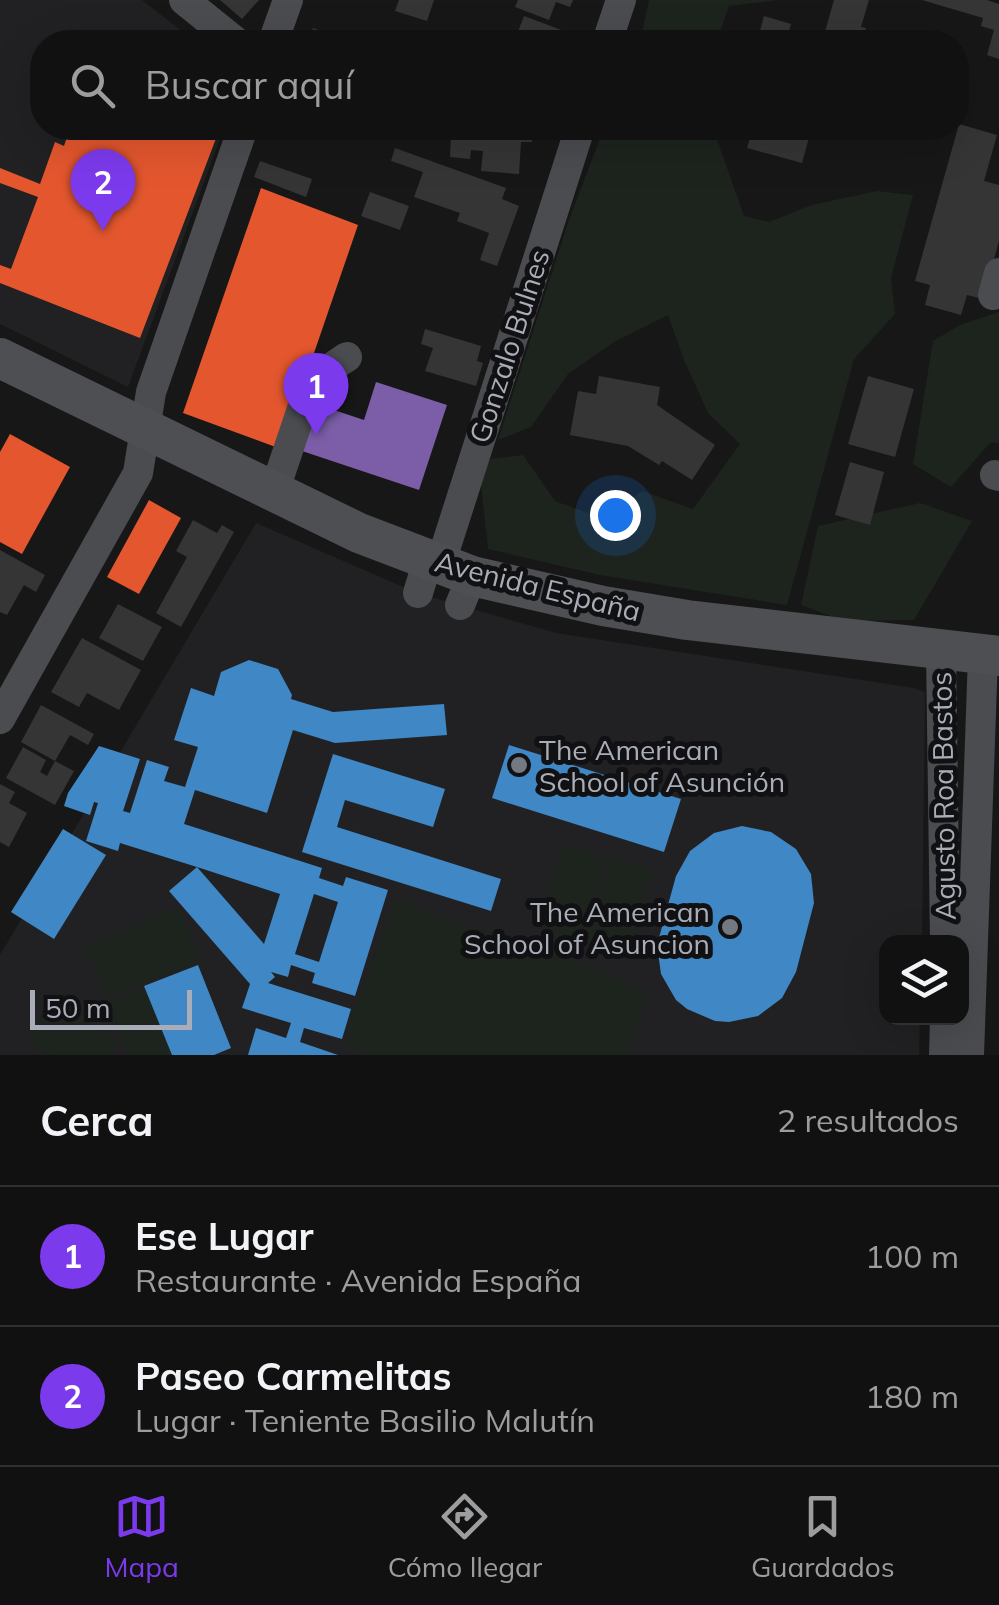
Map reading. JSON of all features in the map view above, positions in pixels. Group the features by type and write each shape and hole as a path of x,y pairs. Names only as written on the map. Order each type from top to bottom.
{"main road":[{"name":"Avenida España","path":"0,358 149,411 274,492 360,533 444,580 686,620 991,655"}],"street":[{"path":"184,0 221,30"},
{"path":"277,30 288,0"},
{"path":"611,30 621,0"},
{"path":"0,720 138,474 149,411 239,140"},
{"name":"Gonzalo Bulnes","path":"444,580 576,140"},
{"path":"274,492 308,392 324,372 347,357"},
{"name":"Agusto Roa Bastos","path":"941,650 934,878 944,935"},
{"name":"Agusto Roa Bastos","path":"969,1055 986,965 991,655"},
{"path":"944,1055 945,1025"}],"shaded area":[{"path":"0,0 142,0 181,30 30,30 30,140 220,140 128,387 0,324"},
{"path":"649,0 777,0 729,6 720,30 643,30"},
{"path":"599,140 717,140 744,216 769,222 812,205 877,191 913,195 891,278 895,314 854,359 787,605 600,575 488,549 480,474 491,459 523,455 555,501 605,519 642,491 693,509 740,444 708,413 668,315 614,342 568,374 531,427 498,440 569,220"},
{"path":"999,312 999,443 991,442 951,487 913,464 933,341 960,325"},
{"path":"920,503 972,521 914,620 844,621 801,605 818,526"},
{"name":"The American School of Asunción","path":"256,523 417,593 556,633 925,692 922,935 879,935 879,1025 920,1025 919,1055 0,1055 0,955"},
{"path":"564,844 607,858 581,940 539,927"},
{"path":"610,858 653,871 628,954 584,941"},
{"path":"395,899 651,991 628,1055 373,1055 343,1044"},
{"path":"179,908 200,961 107,998 85,946"},
{"path":"156,984 183,1055 129,1055 108,1002"},
{"path":"52,1001 119,1040 109,1055 50,1055 28,1042"}],"building: Comercios":[{"path":"66,140 215,140 140,338 0,283 0,265 11,269 38,197 0,183 0,168 40,184 55,142 64,146"},
{"path":"261,188 358,225 281,449 183,413"},
{"path":"10,434 70,467 22,554 0,542 0,452"},
{"path":"149,500 181,518 139,594 107,577"}],"building: Oficinas":[{"path":"376,382 447,405 419,490 302,451 316,404 364,420"}],"building: Escuelas":[{"path":"249,660 278,669 291,699 333,712 444,704 447,735 335,743 293,730 267,813 195,790 184,824 322,868 319,878 343,886 346,877 388,890 355,996 312,983 315,973 291,965 288,977 271,972 275,977 268,983 351,1009 342,1039 304,1028 300,1042 338,1055 248,1055 256,1028 286,1038 291,1023 242,1008 250,984 169,891 197,867 120,843 118,851 86,841 98,803 94,802 90,815 64,806 68,793 99,746 140,759 123,811 130,813 147,760 169,767 164,781 185,787 198,747 174,740 191,688 214,696 221,672","holes":["197,867 280,894 264,944","314,894 338,902 319,962 295,954"]},
{"path":"509,745 681,799 664,852 492,798"},
{"path":"333,754 445,789 433,827 345,800 337,827 501,879 491,911 302,852"},
{"path":"742,826 771,832 796,849 811,874 814,903 796,972 782,998 758,1016 715,1021 676,1000 661,974 657,945 676,876 690,851 714,833"},
{"path":"63,829 106,855 54,939 11,912"},
{"path":"198,965 231,1048 214,1055 172,1055 144,986"}],"building: Otros":[{"path":"220,0 259,0 242,19"},
{"path":"399,0 434,0 427,21 395,11"},
{"path":"518,0 573,0 570,7 556,2 549,20 515,7"},
{"path":"834,0 869,0 861,27 865,30 825,30"},
{"path":"922,0 987,0 999,4 999,59 987,55 994,30 981,26 983,18"},
{"path":"524,16 561,30 519,30"},
{"path":"764,16 791,24 789,30 760,30"},
{"path":"969,127 997,135 984,181 999,185 999,241 983,299 967,295 961,315 925,305 930,285 915,281 955,140 969,140"},
{"path":"451,140 532,140 521,142 519,174 481,171 483,151 471,150 470,159 450,157"},
{"path":"749,140 808,140 802,163 747,148"},
{"path":"395,148 506,188 502,199 519,206 497,266 480,260 489,233 457,221 460,213 414,197 423,172 391,161"},
{"path":"260,161 312,179 306,197 254,177"},
{"path":"370,192 409,206 400,230 361,216"},
{"path":"425,329 481,346 477,361 483,363 476,386 425,371 433,348 421,344"},
{"path":"599,376 660,387 657,405 715,445 692,480 628,446 570,435 578,391 596,394"},
{"path":"868,376 914,389 895,457 848,444"},
{"path":"850,462 884,472 870,525 835,515"},
{"path":"193,520 217,533 222,525 234,532 181,627 156,613 187,557 176,551"},
{"path":"0,550 45,575 36,592 24,585 7,615 0,612"},
{"path":"118,604 162,627 143,661 99,638"},
{"path":"82,638 141,670 119,710 87,693 79,707 51,692"},
{"path":"41,705 94,734 88,745 70,735 55,761 21,742"},
{"path":"23,747 46,760 40,772 47,776 55,761 74,771 55,805 6,778"},
{"path":"0,784 15,792 9,803 27,813 9,847 0,842"}],"place":[{"name":"Paseo Carmelitas","path":"103,231"},
{"name":"Ese Lugar","path":"316,435"},
{"name":"The American School of Asunción","path":"519,765"},
{"name":"The American School of Asuncion","path":"730,927"}]}
